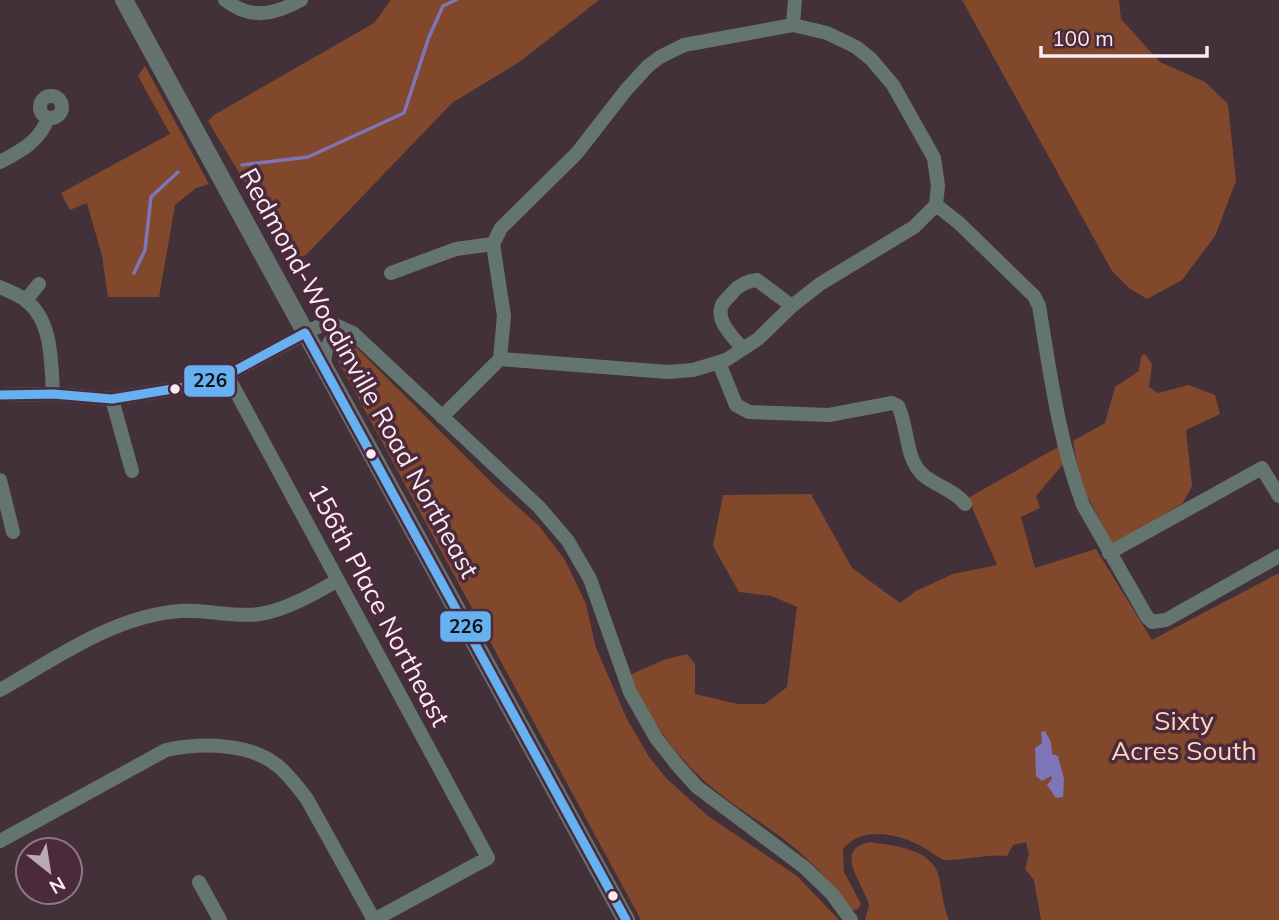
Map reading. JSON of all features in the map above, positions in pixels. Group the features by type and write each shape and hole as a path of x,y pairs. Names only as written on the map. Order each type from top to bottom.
{"main road":[{"name":"Redmond-Woodinville Road Northeast","path":"124,0 626,920"}],"street":[{"path":"225,0 246,13 283,10 301,0"},
{"path":"793,25 795,0"},
{"path":"442,417 500,359 504,316 493,244 501,228 577,153 626,90 660,57 684,46 793,25 827,33 856,47 893,85 934,158 938,186 936,205 914,227 820,284 792,306 758,339 719,363 693,370 668,372 500,359"},
{"path":"0,162 34,141 44,130 48,118"},
{"path":"936,205 1028,288 1039,306 1055,397 1076,488 1142,610 1152,622 1166,620 1279,556"},
{"path":"391,273 456,249 493,244"},
{"path":"743,349 723,324 721,315 722,305 738,287 747,281 757,280 792,306"},
{"path":"26,300 39,284"},
{"path":"0,287 26,300 39,317 50,346 53,394"},
{"path":"0,395 53,394 111,399 197,386 227,375 323,324 331,323 353,332 539,508 568,541 590,579 630,692 656,738 678,766 697,787 804,867 832,894 850,920"},
{"path":"324,367 330,341 338,335 353,332"},
{"path":"719,363 736,405 749,412 828,415 892,403 898,406 913,461 919,471 960,497 965,504"},
{"name":"156th Place Northeast","path":"227,375 488,858 374,920"},
{"path":"111,399 132,471"},
{"path":"1110,553 1262,468 1279,496"},
{"path":"0,481 13,532"},
{"path":"0,690 100,634 140,620 180,611 260,614 282,607 338,580"},
{"path":"0,841 166,750 193,745 222,745 254,754 276,764 294,783 306,799 374,920"},
{"path":"199,882 220,920"}],"green space":[{"path":"391,0 599,0 518,63 452,103 306,255 292,261 208,121 214,115 374,23"},
{"path":"962,0 1119,0 1121,19 1160,62 1205,82 1228,104 1236,181 1215,236 1182,280 1147,299 1129,288 1112,271"},
{"path":"145,66 209,184 196,188 175,205 159,297 108,297 102,256 87,203 70,210 61,193 170,134 138,76"},
{"path":"349,346 358,349 496,487 539,526 565,560 586,604 596,648 627,719 649,757 666,778 708,816 797,876 839,920 641,920 337,359 340,348"},
{"path":"1145,354 1152,364 1149,387 1158,393 1189,385 1215,395 1220,414 1186,430 1192,486 1183,503 1113,545 1080,482 1073,441 1105,423 1115,387 1139,371 1141,356"},
{"name":"Sixty Acres South","path":"1058,447 1063,464 1036,496 1040,508 1021,517 1035,568 1096,549 1152,640 1279,573 1279,920 1041,920 1034,880 1025,869 1029,854 1026,842 1013,845 1007,856 947,860 903,838 881,834 860,837 843,849 844,872 861,904 858,909 852,910 796,849 720,794 691,769 656,725 630,675 663,660 687,654 695,664 695,694 738,704 765,704 787,687 797,607 772,596 739,592 713,546 723,495 811,494 852,568 900,603 916,591 953,574 997,565 968,498"},
{"path":"870,842 911,850 929,860 939,877 949,920 865,920 869,905 851,859 859,846"}],"shaded area":[{"path":"1045,731 1051,742 1052,754 1058,756 1064,779 1063,797 1056,798 1047,785 1052,779 1051,776 1042,781 1036,776 1035,748 1042,743 1041,732"}],"waterway":[{"path":"242,165 308,157 404,113 429,37 443,6 456,0"},
{"path":"134,273 145,250 151,197 178,172"}],"transit line":[{"name":"226","path":"305,333 626,920"},
{"name":"226","path":"0,395 53,394 112,399 197,385 227,375 305,333"}]}
